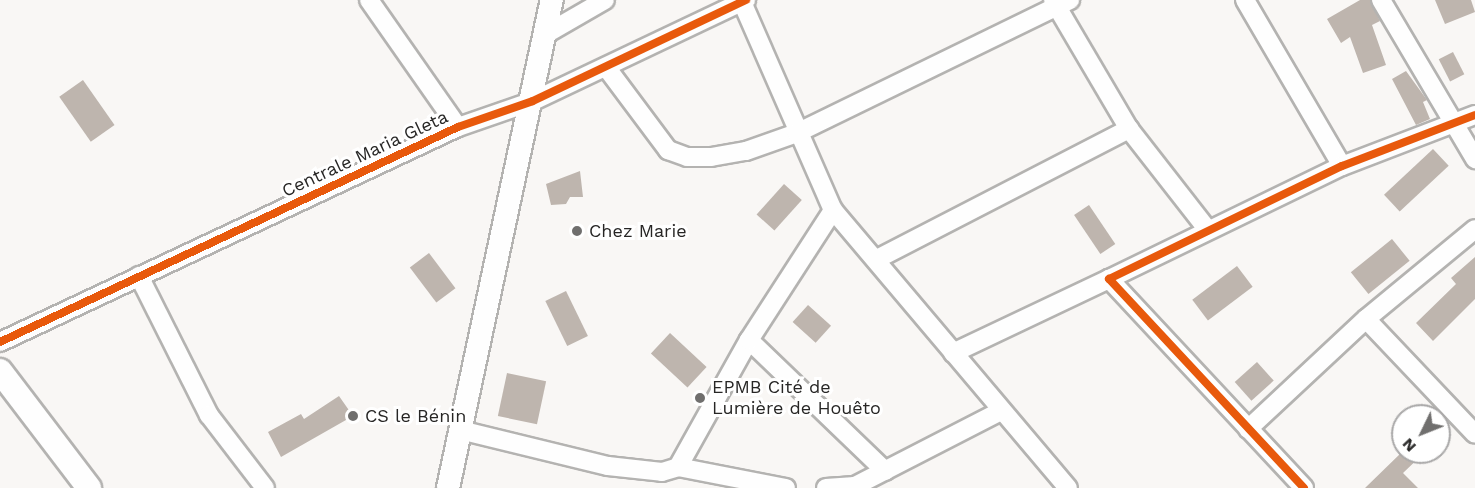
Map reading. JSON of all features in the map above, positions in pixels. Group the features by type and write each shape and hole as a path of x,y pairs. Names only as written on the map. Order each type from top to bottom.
{"main road":[{"path":"0,371 89,488"}],"street":[{"path":"369,0 458,126"},
{"path":"448,488 533,101 552,0"},
{"path":"546,34 605,0"},
{"path":"1245,0 1342,166"},
{"path":"1381,0 1403,42 1456,123 1475,159"},
{"path":"744,1 797,133 833,210 877,259 1001,411 1068,488"},
{"name":"Centrale Maria Gleta","path":"0,342 458,126 533,101 744,1"},
{"path":"606,67 676,155 711,157 746,151 797,133 1060,2 1129,129 1207,229"},
{"path":"953,353 1342,166 1475,115"},
{"path":"877,259 1129,129"},
{"path":"678,466 749,340 833,210"},
{"path":"1248,429 1366,319 1475,229"},
{"path":"139,276 209,415 265,488"},
{"path":"1109,279 1304,488"},
{"path":"1366,319 1475,434"},
{"path":"749,340 885,471"},
{"path":"826,488 855,486 1001,411"},
{"path":"460,430 608,466 662,472 678,466 786,488"}],"building":[{"path":"1360,0 1370,0 1380,21 1372,25 1386,65 1363,73 1350,37 1341,43 1327,19"},
{"path":"1435,0 1471,0 1475,12 1445,24"},
{"path":"1453,52 1464,74 1450,82 1439,59"},
{"path":"1406,71 1427,100 1423,102 1430,119 1416,125 1392,79"},
{"path":"83,80 115,125 91,142 59,97"},
{"path":"1433,149 1449,166 1400,212 1384,195"},
{"path":"580,171 583,197 570,197 566,204 551,205 546,184"},
{"path":"784,184 802,200 774,231 757,214"},
{"path":"1089,205 1115,244 1100,254 1074,215"},
{"path":"1392,239 1410,261 1368,294 1351,272"},
{"path":"429,253 455,288 436,303 410,267"},
{"path":"1475,257 1475,299 1433,341 1416,323 1456,284 1451,278"},
{"path":"1237,266 1253,287 1208,320 1192,300"},
{"path":"566,291 588,336 567,346 545,301"},
{"path":"808,305 831,326 816,343 793,322"},
{"path":"670,333 707,367 687,388 651,353"},
{"path":"1257,362 1274,381 1251,401 1235,382"},
{"path":"507,373 546,381 537,424 498,416"},
{"path":"339,396 353,416 281,457 268,432 301,414 304,419"},
{"path":"1391,463 1412,464 1403,473 1418,488 1365,488"}],"cycle path":[{"path":"0,342 458,127 533,101 746,0"},
{"path":"1304,488 1109,279 1342,166 1475,115"}],"place":[{"name":"Chez Marie","path":"577,231"},
{"name":"EPMB Cité de Lumière de Houêto","path":"700,398"},
{"name":"CS le Bénin","path":"353,416"}]}
